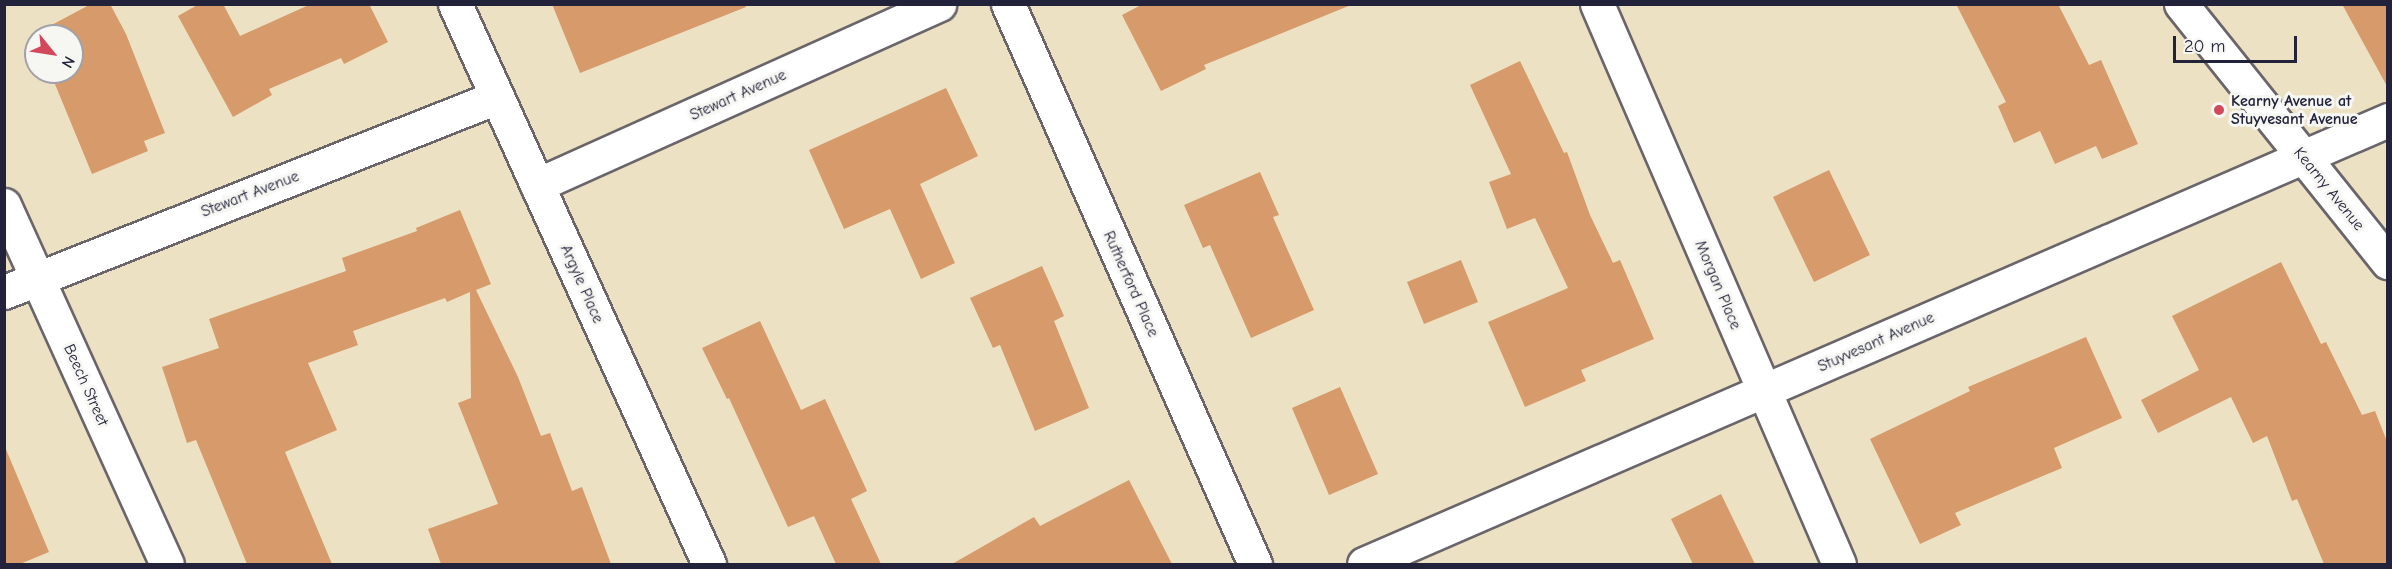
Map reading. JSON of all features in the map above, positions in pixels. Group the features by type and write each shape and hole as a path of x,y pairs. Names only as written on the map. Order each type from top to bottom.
{"street":[{"name":"Argyle Place","path":"455,4 709,564"},
{"name":"Stewart Avenue","path":"537,185 939,4"},
{"name":"Rutherford Place","path":"1008,4 1255,564"},
{"name":"Morgan Place","path":"1597,4 1839,564"},
{"name":"Kearny Avenue","path":"2181,4 2388,262"},
{"name":"Stewart Avenue","path":"4,292 497,97"},
{"name":"Stuyvesant Avenue","path":"1364,564 2388,120"},
{"name":"Beech Street","path":"4,205 167,564"}],"building":[{"path":"91,4 110,4 126,34 165,133 144,141 148,151 92,174 55,84 84,84 84,24 54,24"},
{"path":"199,4 223,4 240,36 311,4 369,4 388,42 344,64 341,58 269,89 272,95 233,117 178,16"},
{"path":"552,4 745,4 746,7 580,73"},
{"path":"1143,4 1351,5 1204,65 1206,69 1161,91 1122,15"},
{"path":"1956,4 2058,4 2089,65 2101,60 2138,144 2102,159 2096,146 2055,164 2040,131 2014,143 1998,106 2006,102"},
{"path":"2342,4 2388,4 2388,88"},
{"path":"1520,61 1564,153 1567,152 1590,215 1613,263 1620,260 1654,339 1581,370 1586,381 1525,407 1488,322 1568,288 1535,218 1507,229 1489,182 1511,174 1470,85"},
{"path":"946,88 978,156 920,184 955,263 921,279 890,209 844,229 809,150"},
{"path":"1829,170 1870,255 1814,282 1773,197"},
{"path":"1260,172 1279,215 1273,217 1314,310 1251,338 1210,245 1203,248 1184,205"},
{"path":"460,210 491,284 476,290 518,377 541,436 550,433 572,491 582,487 611,564 441,564 428,529 498,504 458,403 471,398 470,292 447,302 445,298 353,331 358,345 308,363 337,430 285,452 332,564 247,564 196,440 187,443 162,367 219,348 209,319 346,271 342,258 417,231 416,228"},
{"path":"1461,260 1478,302 1424,324 1407,282"},
{"path":"2281,262 2321,344 2326,342 2362,415 2375,411 2388,444 2388,564 2324,564 2297,499 2292,501 2267,436 2253,443 2231,397 2158,433 2141,400 2199,370 2172,316"},
{"path":"1042,266 1064,316 1054,321 1089,408 1035,431 1000,345 993,348 970,298"},
{"path":"760,321 801,410 825,399 867,491 851,499 881,564 836,564 814,516 788,527 729,398 727,399 702,348"},
{"path":"2086,337 2122,418 2054,448 2062,468 1955,513 1961,525 1920,544 1870,439 1970,391 1968,387"},
{"path":"1340,387 1378,474 1329,495 1292,408"},
{"path":"5,447 49,552 20,564 4,564"},
{"path":"1129,480 1172,564 952,564 1034,517 1040,526"},
{"path":"1721,494 1755,564 1693,564 1671,519"}],"place":[{"name":"Kearny Avenue at Stuyvesant Avenue","path":"2219,110"}]}
